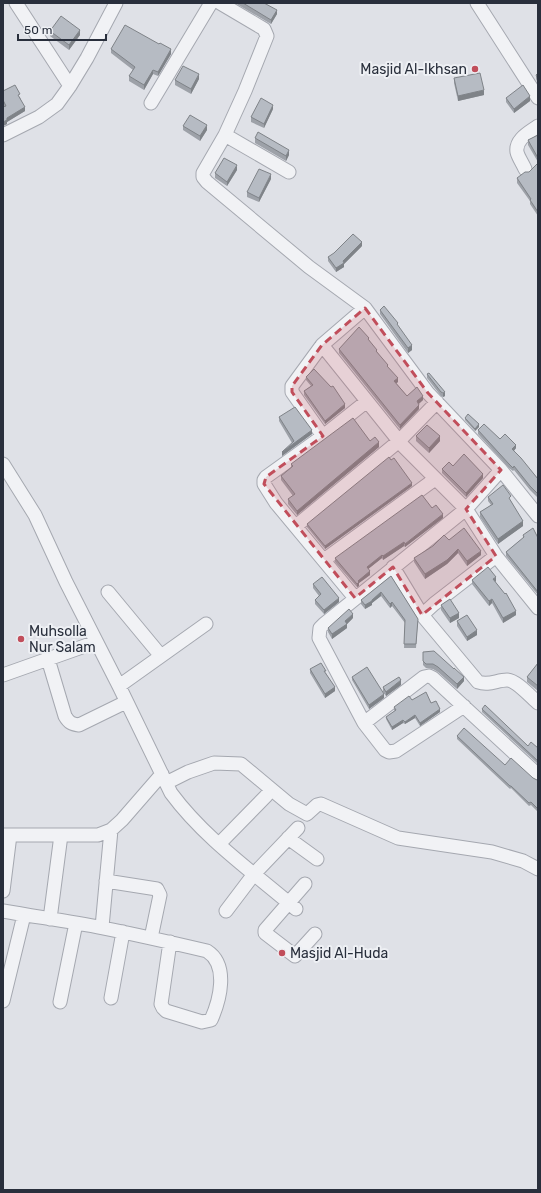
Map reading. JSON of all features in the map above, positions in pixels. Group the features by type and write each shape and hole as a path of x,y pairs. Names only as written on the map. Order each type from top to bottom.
{"street":[{"path":"3,135 39,117 57,104 70,86 116,3"},
{"path":"151,103 211,3"},
{"path":"220,3 264,29 267,36 245,91 225,135 203,173 203,178 309,266 365,308 428,393 501,470 538,516"},
{"path":"477,3 538,98"},
{"path":"22,7 70,86"},
{"path":"525,169 517,152 518,145 520,140 538,126"},
{"path":"225,135 289,172"},
{"path":"323,436 292,392 292,386 322,345 365,308"},
{"path":"322,345 399,441 466,509 496,556 538,608"},
{"path":"355,598 269,493 264,484 264,480 367,401"},
{"path":"296,526 399,441 437,402"},
{"path":"3,464 35,515 171,793 179,804 219,844 293,906"},
{"path":"464,706 396,751 389,752 385,750 364,723 319,638 320,628 466,509 501,470"},
{"path":"324,560 435,479"},
{"path":"422,615 496,556"},
{"path":"393,567 422,615 478,682 490,684 508,680 514,682 538,703"},
{"path":"108,592 161,656"},
{"path":"119,686 206,624"},
{"path":"3,675 96,642"},
{"path":"48,659 68,722 80,725 126,702"},
{"path":"364,723 427,676 433,678 538,775"},
{"path":"3,891 6,835 98,835 111,830 164,779 214,763 241,764 289,804 307,814 320,804 398,838 492,852 523,861 538,869"},
{"path":"219,844 271,789"},
{"path":"226,911 254,874 298,828"},
{"path":"102,927 111,830"},
{"path":"50,919 61,835"},
{"path":"288,838 317,859"},
{"path":"106,881 157,889 160,895 151,938"},
{"path":"305,884 293,906 265,930 265,933 295,956 315,934"},
{"path":"3,911 102,927 170,942 207,951 212,954 221,971 216,1008 211,1020 202,1022 166,1011 163,1008 161,1004 170,942"},
{"path":"3,1001 24,915"},
{"path":"60,1002 76,923"},
{"path":"111,998 123,932"}],"highlighted area":[{"path":"365,308 428,393 501,470 466,509 496,556 422,615 393,567 355,598 264,484 266,477 323,436 292,392 292,386 322,345"}],"building":[{"path":"243,3 264,3 277,10 271,20"},
{"path":"61,16 80,30 69,45 50,31"},
{"path":"125,25 171,49 158,72 153,70 144,85 129,76 135,67 111,49"},
{"path":"183,66 199,74 191,89 175,80"},
{"path":"480,73 484,90 458,96 454,78"},
{"path":"15,85 20,94 18,95 25,107 3,122 3,107 6,106 3,100 3,91"},
{"path":"523,85 530,96 514,109 506,98"},
{"path":"261,98 273,105 264,124 251,117"},
{"path":"190,115 207,125 200,136 183,126"},
{"path":"258,132 289,150 286,156 255,138"},
{"path":"538,135 538,158 528,140"},
{"path":"224,158 237,165 227,182 215,173"},
{"path":"538,163 538,212 517,178 525,172 529,172"},
{"path":"259,169 271,174 259,198 247,192"},
{"path":"353,234 362,242 343,261 344,263 336,268 328,257"},
{"path":"384,306 398,323 397,324 412,345 408,348 380,310"},
{"path":"359,327 369,338 368,339 377,350 376,351 388,365 387,366 398,378 394,381 407,396 417,387 423,396 417,401 419,405 400,425 339,349"},
{"path":"314,369 331,387 333,386 345,404 325,421 304,391 313,385 306,377"},
{"path":"429,373 445,392 441,392 427,374"},
{"path":"295,407 312,430 282,452 294,441 279,417"},
{"path":"468,414 479,424 475,429 465,418"},
{"path":"353,418 370,441 375,437 379,442 297,511 288,499 295,494 281,476 293,466 291,464"},
{"path":"484,424 500,439 505,434 516,445 512,449 538,479 538,494 514,466 513,468 478,430"},
{"path":"427,425 440,436 429,448 416,436"},
{"path":"464,454 483,474 466,493 442,469 449,462 453,466"},
{"path":"389,457 391,460 394,458 412,483 325,546 307,524"},
{"path":"503,485 511,496 509,498 523,521 498,539 480,512 493,504 488,497"},
{"path":"422,495 432,508 436,505 443,514 405,544 404,542 383,556 382,555 367,567 370,571 358,581 359,582 357,584 335,558"},
{"path":"464,528 481,551 467,561 458,549 447,560 425,574 414,558 433,546 444,535 449,540"},
{"path":"533,528 538,538 538,592 506,552 524,537 523,535"},
{"path":"488,567 496,577 493,579 505,594 506,593 516,611 503,618 492,599 489,601 472,580"},
{"path":"391,576 418,619 416,644 404,644 405,620 392,602 390,604 381,592 372,601 365,605 361,600"},
{"path":"322,577 339,598 324,610 315,600 321,594 313,584"},
{"path":"450,599 459,613 450,618 441,605"},
{"path":"349,609 353,614 345,621 347,624 332,634 328,628"},
{"path":"467,615 477,630 467,637 457,621"},
{"path":"434,651 464,677 457,684 438,667 433,664 426,664 423,661 423,652"},
{"path":"321,663 326,671 324,671 335,687 325,694 310,669"},
{"path":"538,663 538,686 527,677"},
{"path":"367,667 384,694 369,705 352,677"},
{"path":"399,677 401,680 386,692 383,687"},
{"path":"426,692 431,703 436,701 440,709 420,723 415,715 405,722 403,720 392,727 386,717 396,710 394,707 409,696 412,700"},
{"path":"485,705 528,746 531,742 538,748 538,761 482,709"},
{"path":"464,728 505,765 511,758 533,778 538,780 538,809 510,786 457,736"}],"place":[{"name":"Masjid Al-Ikhsan","path":"475,69"},
{"name":"Muhsolla Nur Salam","path":"21,639"},
{"name":"Masjid Al-Huda","path":"282,953"}]}
